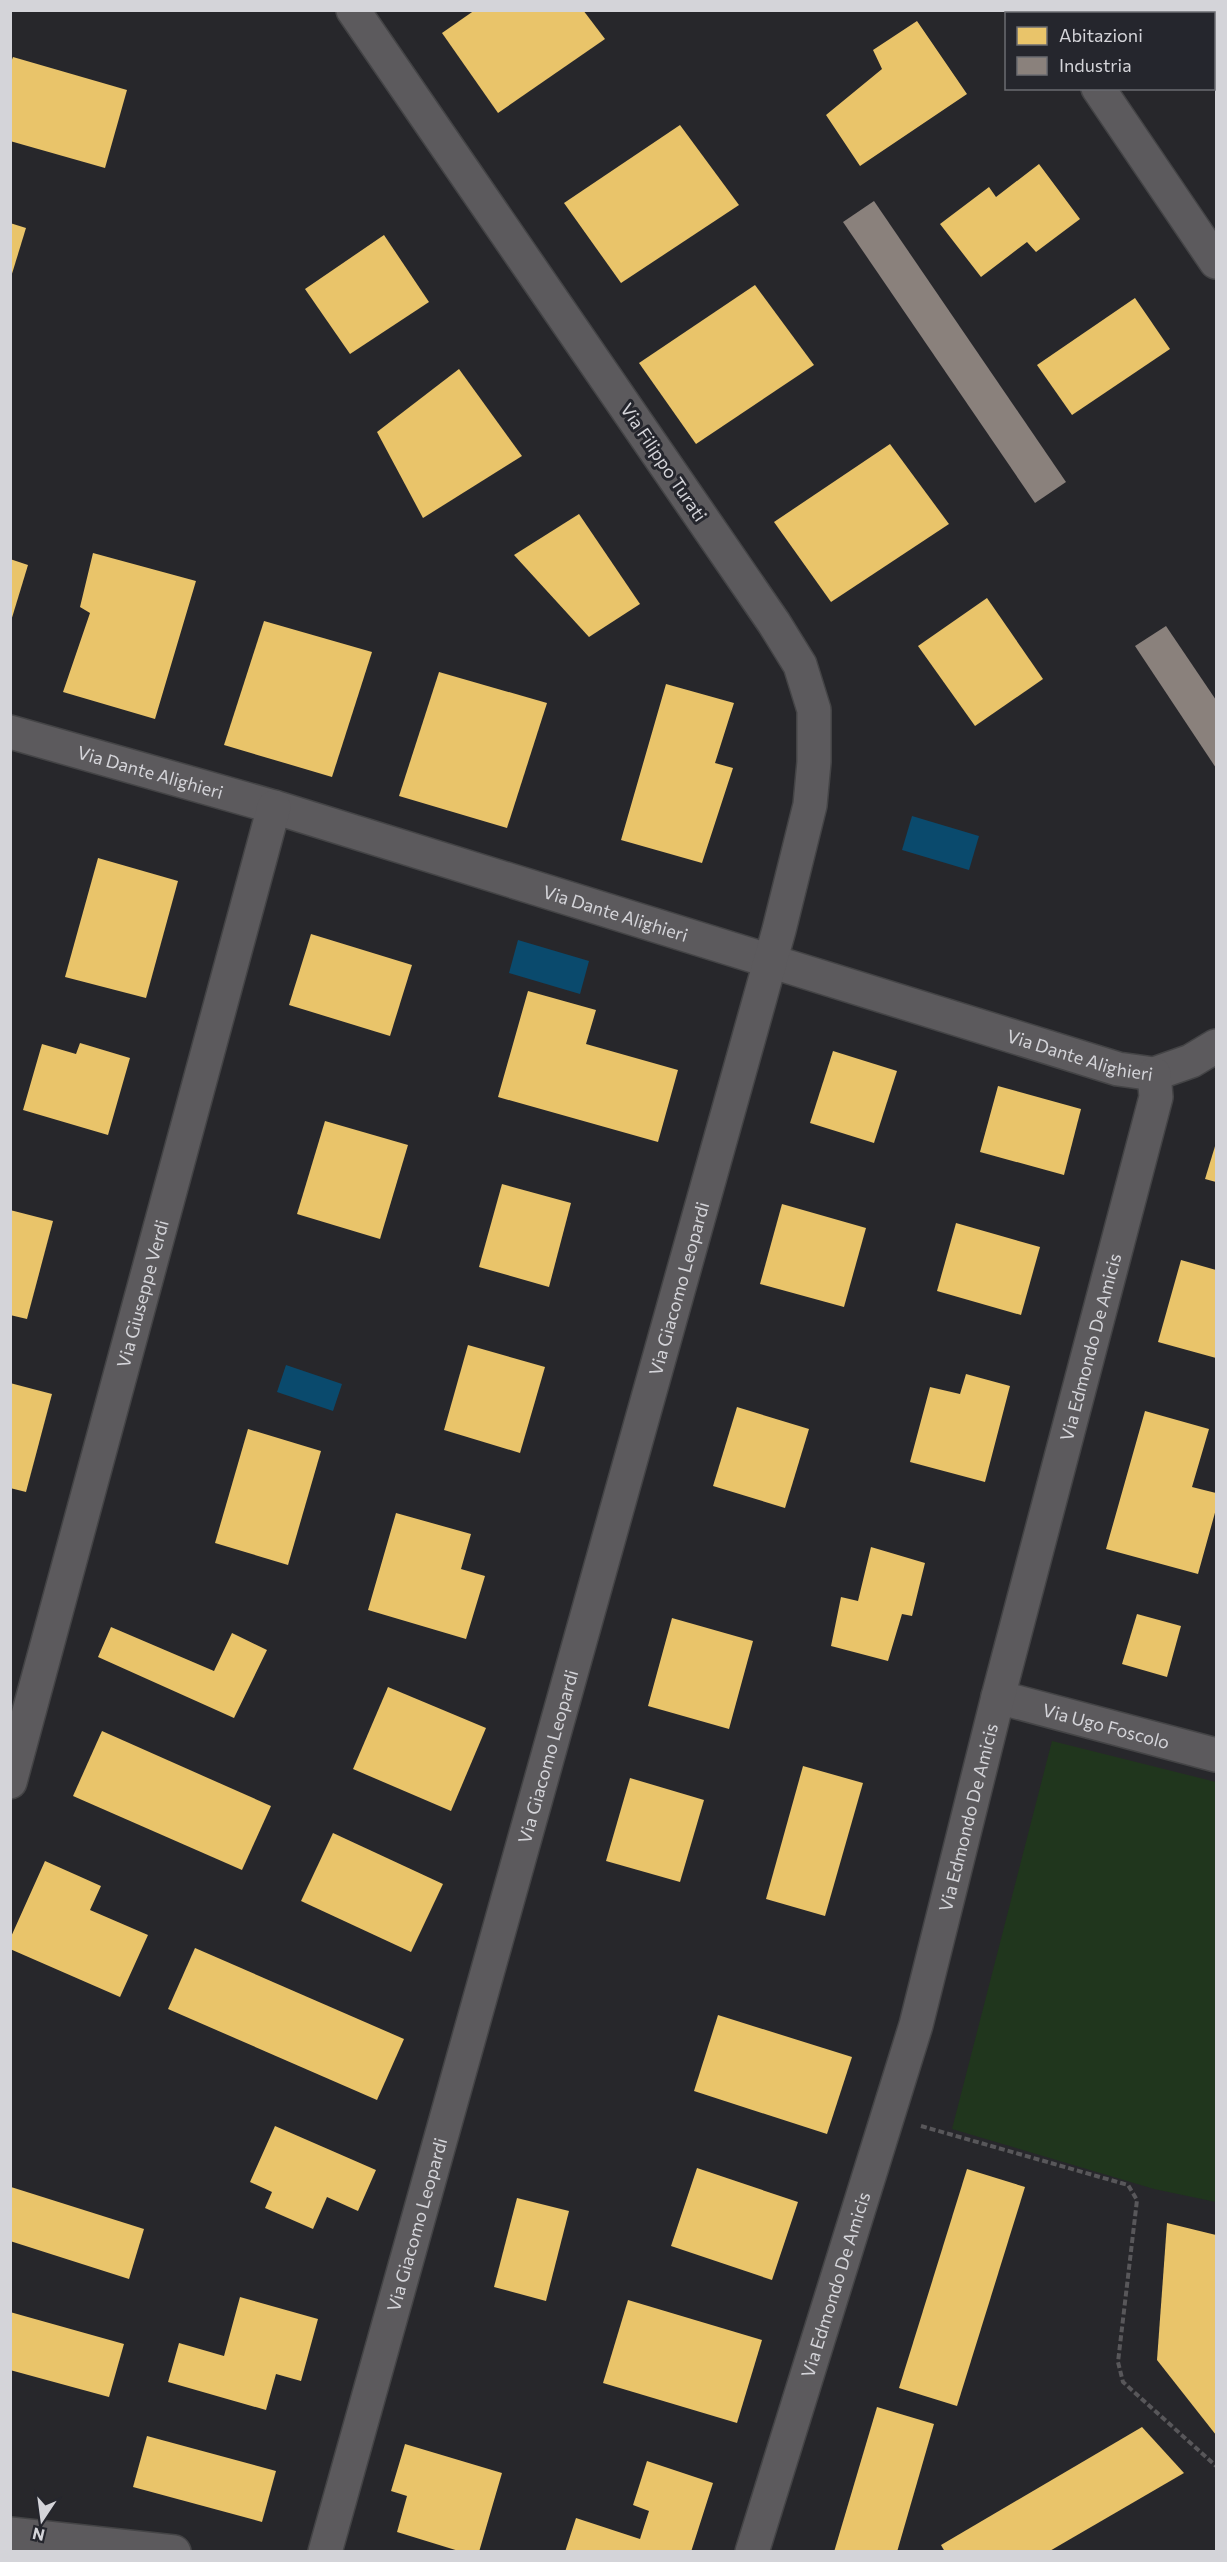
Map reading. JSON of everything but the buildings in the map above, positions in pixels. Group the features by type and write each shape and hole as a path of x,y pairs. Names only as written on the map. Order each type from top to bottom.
{"street":[{"name":"Via Filippo Turati","path":"353,10 761,603 800,665 814,710 814,762 810,805 769,961"},
{"path":"1099,90 1216,262"},
{"name":"Via Dante Alighieri","path":"10,732 274,807 1118,1069 1154,1074 1191,1061 1216,1046"},
{"name":"Via Giuseppe Verdi","path":"10,1782 274,807"},
{"name":"Via Giacomo Leopardi","path":"325,2552 769,961"},
{"name":"Via Edmondo De Amicis","path":"752,2552 916,2025 998,1697 1156,1097 1154,1074"},
{"name":"Via Ugo Foscolo","path":"998,1697 1216,1755"},
{"path":"10,2534 174,2552"}],"path":[{"path":"888,2117 1128,2185 1137,2200 1118,2362 1123,2382 1216,2466"}],"green space":[{"path":"1052,1741 1216,1782 1216,2202 1154,2189 952,2129"}],"water":[{"path":"912,816 979,836 969,870 902,850"},
{"path":"518,940 589,961 580,994 509,973"},
{"path":"286,1365 342,1384 333,1411 277,1392"}]}
